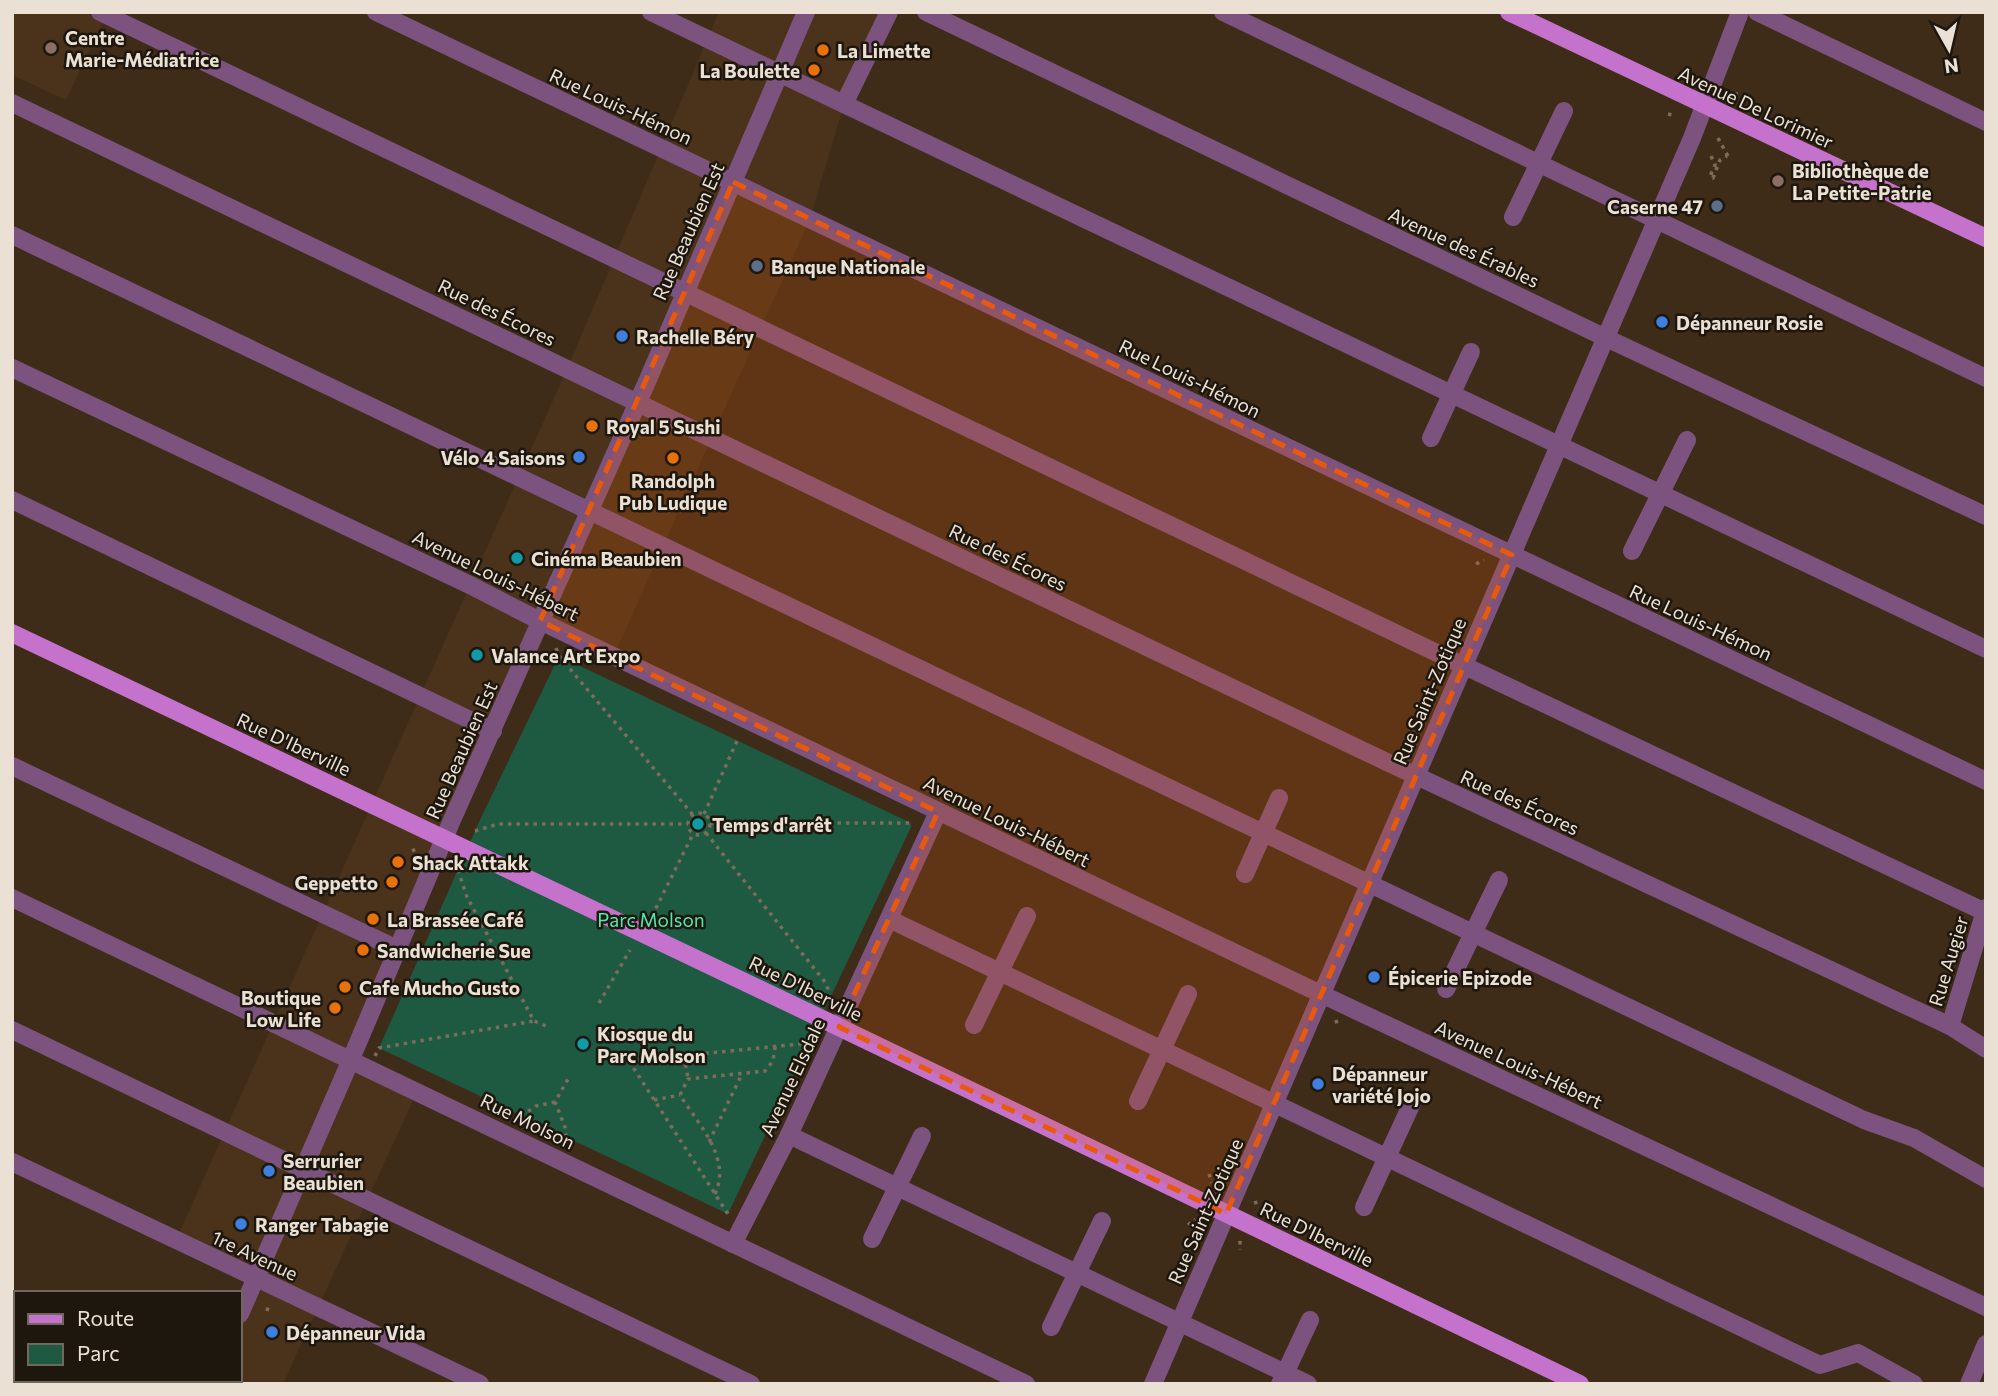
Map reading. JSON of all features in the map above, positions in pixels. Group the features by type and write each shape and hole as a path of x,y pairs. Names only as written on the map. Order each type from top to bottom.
{"main road":[{"name":"Avenue De Lorimier","path":"1509,12 1986,238"},
{"name":"Rue D'Iberville","path":"12,633 1580,1384"}],"street":[{"path":"100,12 1463,665 1985,910"},
{"name":"Rue Louis-Hémon","path":"376,12 1986,781"},
{"path":"651,12 1986,649"},
{"name":"Rue Beaubien Est","path":"242,1309 444,839 590,512 806,12"},
{"path":"844,104 889,12"},
{"name":"Avenue des Érables","path":"926,12 1604,337 1986,516"},
{"path":"1223,12 1986,378"},
{"name":"Rue Saint-Zotique","path":"1153,1384 1656,221 1740,12"},
{"path":"1757,12 1986,122"},
{"name":"Rue des Écores","path":"12,103 1415,776 1950,1026 1986,1049"},
{"path":"1513,217 1564,111"},
{"path":"12,235 1368,885 1864,1120 1914,1138 1986,1179"},
{"path":"1431,438 1471,352"},
{"name":"Avenue Louis-Hébert","path":"12,368 470,585 1321,995 1986,1307"},
{"path":"1632,551 1687,440"},
{"path":"12,500 493,731"},
{"path":"12,766 397,949"},
{"path":"1245,874 1279,798"},
{"name":"Avenue Elsdale","path":"733,1244 789,1135 938,812"},
{"path":"1446,989 1499,880"},
{"name":"Rue Molson","path":"12,898 1026,1384"},
{"name":"Rue Augier","path":"1950,1026 1980,951 1985,910"},
{"path":"974,1025 1027,916"},
{"path":"889,919 1820,1365 1858,1353 1914,1384"},
{"path":"1138,1101 1188,993"},
{"path":"12,1030 751,1384"},
{"path":"1364,1207 1413,1101"},
{"path":"789,1135 1179,1322 1283,1378 1308,1384"},
{"path":"872,1239 922,1136"},
{"name":"1re Avenue","path":"12,1162 480,1384"},
{"path":"1051,1327 1102,1221"},
{"path":"1283,1378 1310,1320"},
{"path":"1969,1384 1986,1344"}],"path":[{"path":"1711,156 1715,164 1710,176 1712,178 1720,160 1728,158 1718,138"},
{"path":"559,656 693,815"},
{"path":"704,814 737,741"},
{"path":"693,815 704,814"},
{"path":"704,814 710,823"},
{"path":"688,824 693,815"},
{"path":"710,823 911,823"},
{"path":"693,834 706,833 710,823"},
{"path":"475,831 498,824 688,824"},
{"path":"688,824 693,834"},
{"path":"706,833 825,982 829,1001"},
{"path":"652,916 693,834"},
{"path":"458,870 467,897 534,1021"},
{"path":"600,1003 630,950"},
{"path":"1336,1020 1338,1027"},
{"path":"379,1048 534,1021 546,1026"},
{"path":"629,1062 811,1041"},
{"path":"688,1079 765,1072 769,1068 775,1047"},
{"path":"654,1100 680,1094 688,1079 684,1056"},
{"path":"621,1058 629,1062 728,1214"},
{"path":"709,1142 742,1074"},
{"path":"521,1116 536,1106 555,1102 568,1079"},
{"path":"680,1094 719,1158 719,1185 715,1194"},
{"path":"555,1102 566,1137"},
{"path":"1209,1174 1212,1183"},
{"path":"1254,1203 1262,1201"},
{"path":"1188,1225 1195,1219"},
{"path":"1240,1241 1240,1250"},
{"path":"267,1311 269,1303"}],"highlighted area":[{"path":"733,182 1512,555 1226,1214 839,1027 938,812 540,621"}],"shaded area":[{"name":"Centre Marie-Médiatrice","path":"12,12 91,12 90,15 103,22 66,100 12,75"},
{"path":"719,12 889,12 844,104 810,219 614,655 541,621 351,1059 416,1094 283,1384 210,1384 242,1382 242,1309 255,1279 176,1240 567,369"}],"green space":[{"name":"Parc Molson","path":"559,656 911,823 728,1214 379,1048 479,822"}],"place":[{"name":"Centre Marie-Médiatrice","path":"51,48"},
{"name":"La Limette","path":"823,50"},
{"name":"La Boulette","path":"814,70"},
{"name":"Bibliothèque de La Petite-Patrie","path":"1778,181"},
{"name":"Caserne 47","path":"1717,206"},
{"name":"Banque Nationale","path":"757,266"},
{"name":"Dépanneur Rosie","path":"1662,322"},
{"name":"Rachelle Béry","path":"622,336"},
{"name":"Royal 5 Sushi","path":"592,426"},
{"name":"Vélo 4 Saisons","path":"579,457"},
{"name":"Randolph Pub Ludique","path":"673,458"},
{"name":"Cinéma Beaubien","path":"517,558"},
{"name":"Valance Art Expo","path":"477,655"},
{"name":"Temps d'arrêt","path":"698,824"},
{"name":"Shack Attakk","path":"398,862"},
{"name":"Geppetto","path":"392,882"},
{"name":"La Brassée Café","path":"373,919"},
{"name":"Sandwicherie Sue","path":"363,950"},
{"name":"Épicerie Epizode","path":"1374,977"},
{"name":"Cafe Mucho Gusto","path":"345,987"},
{"name":"Boutique Low Life","path":"335,1008"},
{"name":"Kiosque du Parc Molson","path":"583,1044"},
{"name":"Dépanneur variété Jojo","path":"1318,1084"},
{"name":"Serrurier Beaubien","path":"269,1171"},
{"name":"Ranger Tabagie","path":"241,1224"},
{"name":"Dépanneur Vida","path":"272,1332"}]}
